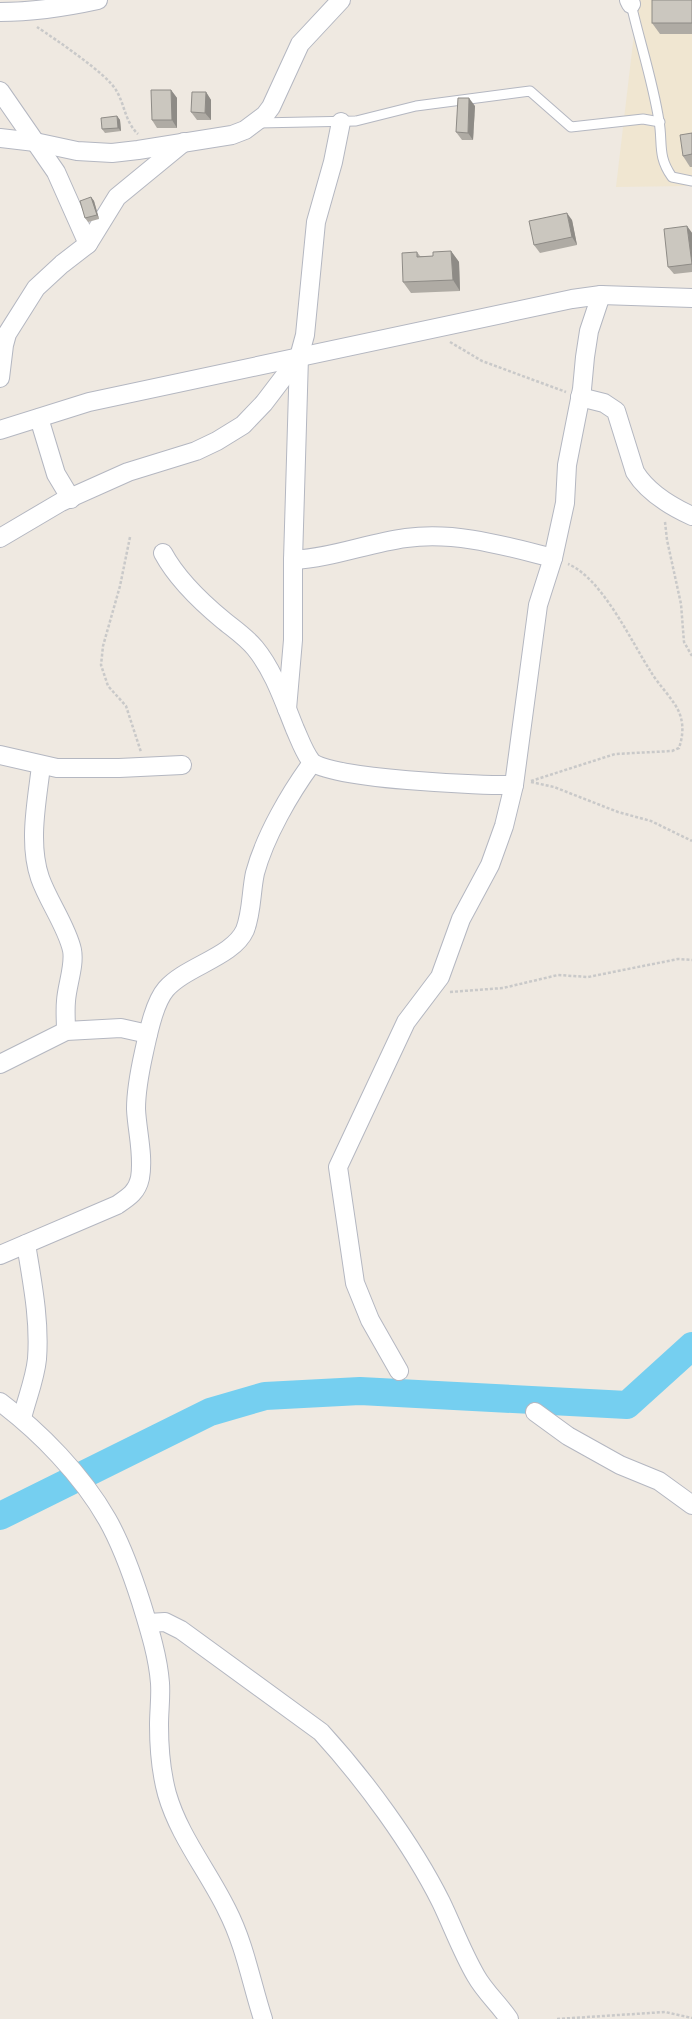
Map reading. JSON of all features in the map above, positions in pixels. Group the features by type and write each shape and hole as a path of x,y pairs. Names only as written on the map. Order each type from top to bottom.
{"street":[{"path":"8,12 67,7 98,0"},
{"path":"0,138 35,142 77,151 105,152 153,148 232,134 245,130 256,123 271,107 300,44 341,0"},
{"path":"0,92 56,172 88,244"},
{"path":"287,710 293,640 293,560 299,357 305,335 316,222 333,162 341,122"},
{"path":"0,378 4,345 12,324 45,279 88,244 117,197 184,142"},
{"path":"399,1371 370,1320 355,1283 338,1167 406,1022 440,977 461,919 490,865 521,783 538,605 553,558 565,503 567,464 580,397 589,331 600,295"},
{"path":"0,430 90,402 434,328 600,295 692,298"},
{"path":"0,538 61,502 71,499 128,472 196,450 217,441 243,425 264,403 299,357"},
{"path":"580,397 604,403 616,411 635,472 645,486 671,506 692,516"},
{"path":"38,418 56,474 71,499"},
{"path":"293,560 310,559 408,538 436,537 478,539 553,558"},
{"path":"163,553 171,569 197,597 256,649 270,672 302,745 312,763 336,772 401,780 521,783"},
{"path":"0,756 41,766 80,769 182,765"},
{"path":"0,1255 117,1205 133,1195 140,1178 137,1092 148,1034 159,1002 166,990 194,968 238,941 245,930 256,872 268,840 296,787 312,763"},
{"path":"41,766 35,829 36,862 51,904 69,940 72,951 66,1002 66,1031"},
{"path":"0,1064 66,1031 121,1028 148,1034"},
{"path":"22,1418 34,1376 37,1358 36,1303 26,1244"},
{"path":"0,1402 22,1418 78,1476 106,1518 123,1550 148,1623 160,1683 159,1725 166,1792 175,1816 188,1843 214,1886 240,1936 263,2019"},
{"path":"535,1412 568,1436 620,1465 658,1481 692,1505"},
{"path":"148,1623 165,1622 181,1630 310,1724 338,1750 392,1824 421,1867 441,1902 477,1977 509,2019"}],"lane":[{"path":"630,2 660,122 660,150 666,169 672,177 692,181"},
{"path":"256,123 341,122 365,120 416,106 530,91 571,127 642,119 660,122"}],"path":[{"path":"8,12 101,74 116,89 127,118 134,130 153,148"},
{"path":"434,328 451,342 482,361 580,397"},
{"path":"671,506 665,521 667,540 681,604 684,642 692,656"},
{"path":"130,536 120,586 103,646 101,665 108,686 126,706 146,767"},
{"path":"521,783 615,754 672,752 679,748 683,732 679,712 663,691 624,627 594,583 577,568 553,558"},
{"path":"521,783 554,787 618,812 651,820 692,841"},
{"path":"440,977 445,988 451,992 503,988 558,976 588,976 678,959 692,960"},
{"path":"557,2019 664,2012 692,2018"}],"shaded area":[{"path":"638,0 692,0 692,186 616,187"}],"building":[{"path":"652,0 692,0 692,23 652,23"},
{"path":"151,90 171,90 172,120 152,120"},
{"path":"192,92 206,92 205,113 191,112"},
{"path":"458,98 469,98 468,133 456,132"},
{"path":"117,116 118,128 102,129 101,118"},
{"path":"692,133 692,154 683,156 680,135"},
{"path":"91,197 97,215 85,218 80,201"},
{"path":"567,213 572,237 534,245 529,221"},
{"path":"687,226 692,264 668,267 664,229"},
{"path":"451,251 453,280 403,282 402,253 417,252 417,257 433,256 433,252"}],"waterway":[{"path":"0,1516 210,1412 265,1396 360,1391 627,1405 692,1346"}]}
